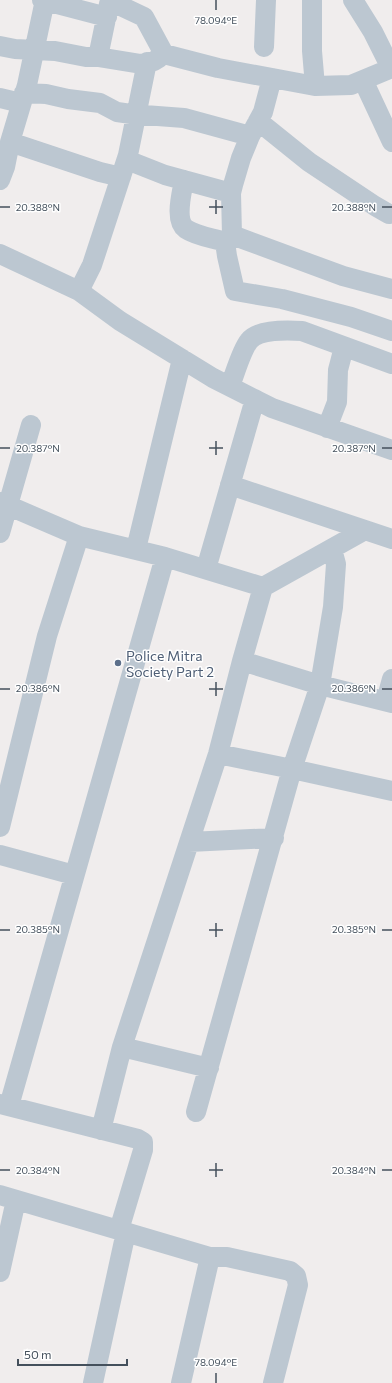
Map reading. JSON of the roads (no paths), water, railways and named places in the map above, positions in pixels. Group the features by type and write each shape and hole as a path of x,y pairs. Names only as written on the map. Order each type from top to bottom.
{"street":[{"path":"0,180 5,167 10,142 34,51 44,0 109,6 144,17 156,58 137,114 124,168 92,265 79,291"},
{"path":"264,47 266,0"},
{"path":"312,0 312,51 315,86"},
{"path":"0,46 34,51 55,51 86,57 98,57 141,64 156,58 315,86 351,85 392,68 373,32 353,0"},
{"path":"98,57 109,6"},
{"path":"272,78 263,112 241,158 231,193 227,256 235,291 282,299 351,317 392,331"},
{"path":"362,80 392,142"},
{"path":"0,98 22,98 46,94 68,99 100,103 117,112 184,118 254,129 309,162 389,214"},
{"path":"10,142 100,172 124,168 165,175 231,193"},
{"path":"184,180 180,204 181,222 186,228 197,234 228,238 343,276 392,289"},
{"path":"0,254 79,291 120,321 182,359 255,400 272,408 392,450"},
{"path":"230,386 244,348 249,340 257,334 265,332 292,330 302,331 392,364"},
{"path":"327,428 337,402 338,370 344,347"},
{"path":"136,550 182,359"},
{"path":"206,569 255,400"},
{"path":"0,533 4,503 31,425"},
{"path":"230,485 392,539"},
{"path":"4,503 79,536 165,557 263,587"},
{"path":"101,1130 122,1047 218,754 263,587 365,530"},
{"path":"0,827 48,636 79,536"},
{"path":"196,1112 274,838 292,769 320,685 333,607 336,564 332,549"},
{"path":"93,1383 122,1231 143,1150 143,1142 138,1139 4,1105 74,875 165,557"},
{"path":"242,661 320,685 389,702 392,679"},
{"path":"218,754 392,791"},
{"path":"189,842 274,838"},
{"path":"0,855 74,875"},
{"path":"122,1047 209,1068"},
{"path":"0,1272 8,1197 210,1256 227,1256 290,1271 296,1276 298,1285 273,1383"},
{"path":"181,1383 210,1256"}],"place":[{"name":"Police Mitra Society Part 2","path":"118,663"}]}
